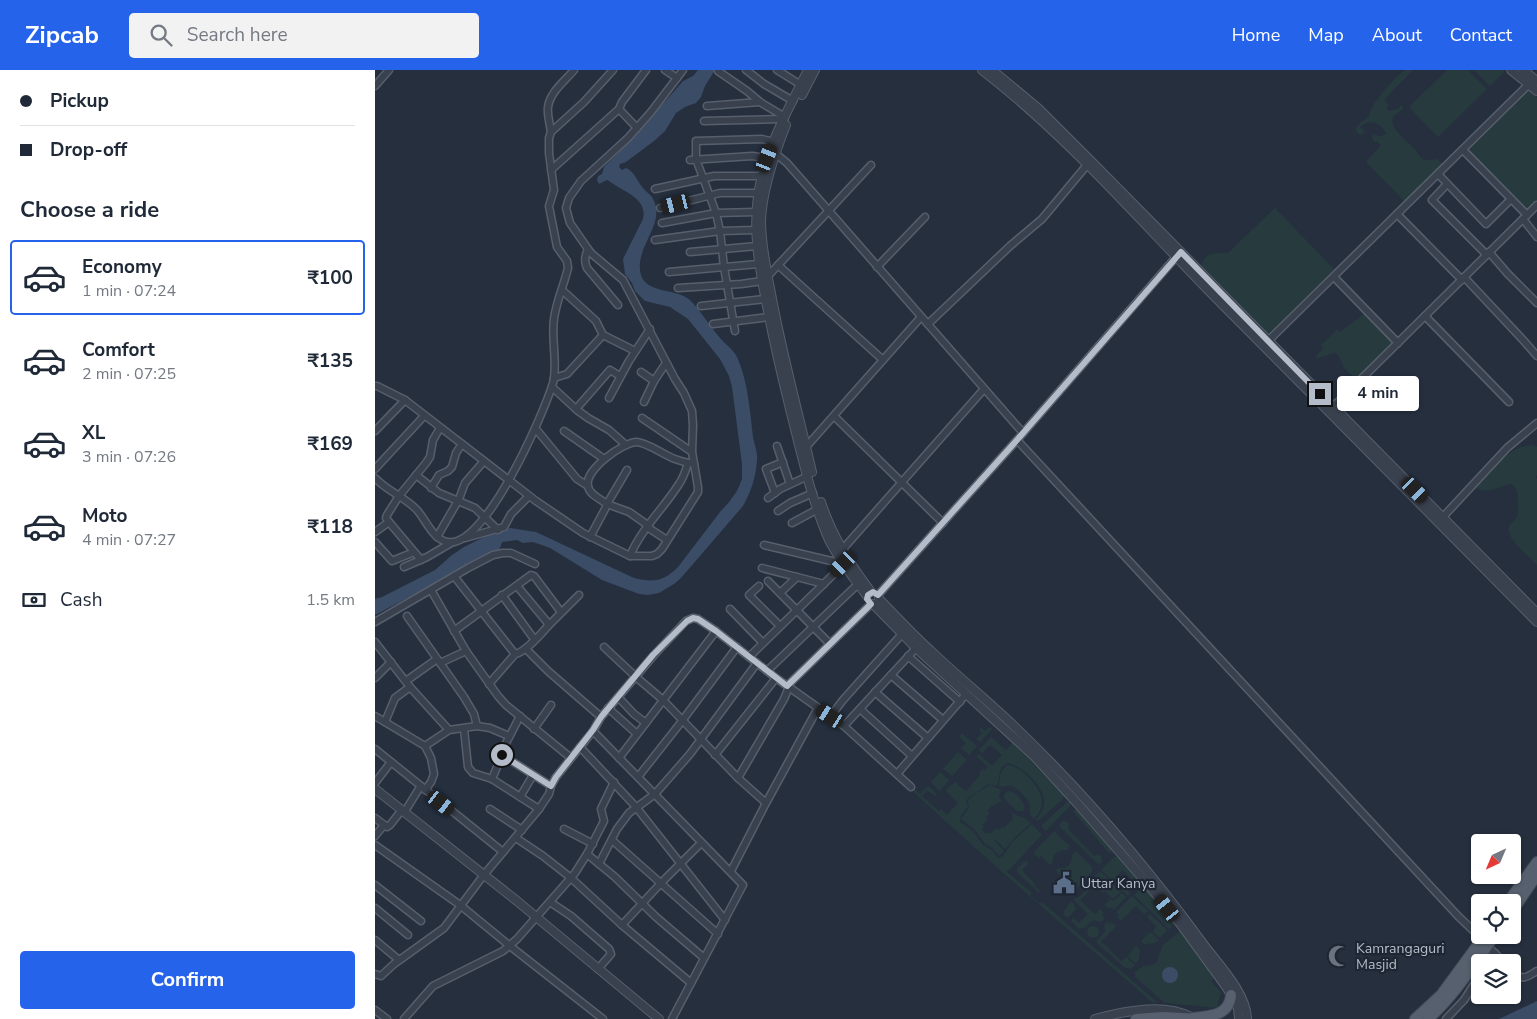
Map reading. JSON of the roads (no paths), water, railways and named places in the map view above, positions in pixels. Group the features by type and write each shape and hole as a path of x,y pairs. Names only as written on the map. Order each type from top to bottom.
{"main road":[{"path":"1514,894 1537,862"},
{"path":"1521,898 1537,875"},
{"path":"1415,1019 1441,995 1482,944"},
{"path":"1428,1019 1447,1000 1482,944"},
{"path":"1433,1019 1448,1006 1465,985 1479,964 1484,944"},
{"path":"1136,1019 1163,1017 1196,1019 1215,1015 1229,1005 1231,995"}],"street":[{"path":"375,86 389,70"},
{"path":"404,567 460,539 471,532 485,517 509,481 535,429 552,386 554,378 554,319 568,265 557,247 549,206 554,190 548,145 551,132 548,106 556,90 574,70"},
{"path":"551,132 584,102 613,70"},
{"path":"551,170 619,109 621,102 646,70"},
{"path":"665,70 677,78"},
{"path":"376,384 405,400 529,496 590,537 630,556 652,556 657,554 698,492 691,463 692,411 623,280 588,249 570,223 566,208 569,198 581,181 628,138 683,70"},
{"path":"746,70 764,84 793,101"},
{"path":"777,70 801,85"},
{"path":"809,70 784,118 767,158 758,193 755,230 758,264 765,279 812,474 834,536 873,598 902,634 1034,756 1165,892 1184,923 1245,1004 1247,1019"},
{"path":"815,70 785,126 764,196 761,219 765,299 777,358 813,494 829,540 843,564 858,584 1014,726 1100,823"},
{"path":"982,70 1034,113 1178,254 1537,622"},
{"path":"992,70 1038,108 1178,254"},
{"path":"1511,70 1534,81"},
{"path":"1523,70 1534,81 1537,91"},
{"path":"718,72 784,118"},
{"path":"1266,343 1534,81"},
{"path":"707,106 760,102"},
{"path":"619,109 637,128"},
{"path":"704,121 784,118"},
{"path":"735,331 716,213 693,159 696,141 762,139 773,142"},
{"path":"1463,150 1511,199 1537,237"},
{"path":"776,154 787,163 1023,433"},
{"path":"693,159 752,156 767,158"},
{"path":"928,324 1009,246 1042,219 1087,164"},
{"path":"678,288 727,285 765,279 871,165"},
{"path":"1438,174 1486,224 1511,199"},
{"path":"655,189 714,176 762,176"},
{"path":"1447,184 1432,200 1537,302"},
{"path":"659,208 709,195 735,192 758,193"},
{"path":"1333,407 1537,205"},
{"path":"662,223 716,213 756,212"},
{"path":"1397,214 1519,334 1537,356"},
{"path":"877,267 925,217"},
{"path":"655,240 720,231 755,230"},
{"path":"690,252 757,246"},
{"path":"588,249 585,257 587,268 618,306"},
{"path":"739,778 784,699 788,686 943,523 1178,254"},
{"path":"669,272 758,264"},
{"path":"778,265 883,360"},
{"path":"1334,276 1398,343"},
{"path":"562,290 596,320 603,335"},
{"path":"701,306 765,299"},
{"path":"1425,316 1509,402"},
{"path":"713,324 769,317"},
{"path":"806,447 921,317"},
{"path":"609,398 620,376 650,329"},
{"path":"603,335 605,334 635,351"},
{"path":"554,378 567,374 603,335"},
{"path":"1266,343 1333,407 1537,613"},
{"path":"643,402 666,363"},
{"path":"576,409 610,370 620,376"},
{"path":"641,372 654,381"},
{"path":"552,386 576,409 609,430 626,445"},
{"path":"842,550 984,389"},
{"path":"375,430 405,400"},
{"path":"375,469 424,416"},
{"path":"834,416 943,523"},
{"path":"642,418 692,452"},
{"path":"1442,518 1511,444 1537,423"},
{"path":"421,560 389,522 387,515 399,496 430,457 433,440 441,428"},
{"path":"535,429 577,479 588,486 592,493 607,504 629,512 667,540"},
{"path":"564,431 604,459"},
{"path":"1017,440 1458,916 1471,928"},
{"path":"588,486 592,473 604,459 626,445 638,442 677,460 691,463"},
{"path":"431,488 439,475 450,470 462,444"},
{"path":"777,446 790,484"},
{"path":"437,536 458,501 465,483 484,461"},
{"path":"775,493 766,469 783,462"},
{"path":"630,556 633,548 680,483 691,463"},
{"path":"590,537 627,470"},
{"path":"416,475 431,488 445,496 475,508 498,530"},
{"path":"768,498 790,484 808,476"},
{"path":"375,478 415,508 437,536 445,542 451,543"},
{"path":"778,511 813,494"},
{"path":"460,539 504,527 511,514 529,496"},
{"path":"792,524 818,509"},
{"path":"375,532 389,522"},
{"path":"375,542 392,561 414,552"},
{"path":"764,545 843,564"},
{"path":"375,622 493,555 511,554 535,564"},
{"path":"749,657 843,564"},
{"path":"762,568 824,584"},
{"path":"454,631 531,575 534,576 561,612"},
{"path":"454,576 515,654"},
{"path":"780,593 797,577"},
{"path":"768,581 830,644"},
{"path":"767,671 858,584"},
{"path":"517,586 547,622 548,626"},
{"path":"759,586 749,595 780,626"},
{"path":"431,590 466,652 502,701 571,758"},
{"path":"502,595 534,639"},
{"path":"489,684 515,654 519,654 526,649 579,595"},
{"path":"729,609 763,643"},
{"path":"407,616 469,706 474,714 477,726"},
{"path":"375,974 381,976 384,974 399,960 444,928 483,876 539,809 549,794 556,777 601,717 653,655 687,621 693,618 698,619 716,631 776,678 844,726 911,787"},
{"path":"619,758 716,631"},
{"path":"830,716 902,634"},
{"path":"375,642 408,684 449,730"},
{"path":"604,647 663,700 715,755 766,802"},
{"path":"638,777 737,647"},
{"path":"844,726 916,648"},
{"path":"526,649 548,671 601,717"},
{"path":"385,722 395,698 408,684 439,661 466,652"},
{"path":"908,656 960,702"},
{"path":"375,678 391,662"},
{"path":"599,864 617,829 629,813 655,794 690,754 757,663"},
{"path":"891,675 943,720"},
{"path":"715,755 776,678"},
{"path":"875,692 928,738"},
{"path":"897,774 966,694"},
{"path":"618,697 634,714 646,723"},
{"path":"534,729 551,705"},
{"path":"609,708 637,734"},
{"path":"731,871 766,802 818,708"},
{"path":"860,709 913,756"},
{"path":"375,716 425,746 431,758 434,774 431,782 390,825 387,827 375,818"},
{"path":"492,780 502,751 520,716"},
{"path":"425,746 449,730 477,726 490,728 509,736"},
{"path":"464,728 468,767 473,772 492,780 539,809"},
{"path":"593,730 743,885 672,1019"},
{"path":"580,747 637,807 725,920"},
{"path":"375,750 503,852"},
{"path":"502,755 551,786"},
{"path":"375,783 391,762"},
{"path":"520,797 533,775"},
{"path":"404,1019 433,986 510,946 536,918 571,878 593,844 604,822 601,810 614,782"},
{"path":"375,789 659,1019"},
{"path":"490,809 522,830"},
{"path":"375,836 384,825"},
{"path":"564,829 593,844"},
{"path":"516,838 571,878 622,925 691,983"},
{"path":"611,840 718,934"},
{"path":"622,925 701,843"},
{"path":"375,845 460,905 603,1019"},
{"path":"587,854 704,958"},
{"path":"375,885 421,921"},
{"path":"549,902 571,916 609,948 611,954 598,969"},
{"path":"375,908 409,935"},
{"path":"375,940 399,960"},
{"path":"1488,944 1495,954"},
{"path":"1521,978 1537,971"},
{"path":"1227,982 1238,1008 1239,1019"},
{"path":"1446,1019 1471,988"},
{"path":"375,1010 387,1019"},
{"path":"1095,1019 1120,1013 1166,1010 1182,1012 1196,1019"}],"water":[{"path":"698,70 715,70 705,86 701,97 696,103 676,113 665,131 626,162 620,164 619,167 622,170 626,168 632,172 652,197 656,208 656,218 641,255 641,275 644,281 655,288 684,296 690,300 738,359 748,397 757,457 753,484 743,506 681,578 659,593 639,594 602,580 550,548 533,542 523,543 517,540 502,542 499,550 456,570 375,615 375,599 435,570 464,547 490,534 510,528 536,532 634,578 658,580 678,567 737,491 742,479 742,464 729,376 720,359 688,319 670,307 645,301 635,291 625,274 623,259 643,219 644,212 642,206 633,196 609,181 607,180 599,184 597,180 598,176 602,174 604,167 634,137 683,81 693,76"},
{"path":"1167,967 1173,967 1178,972 1176,981 1167,983 1162,978 1162,972"},
{"path":"1537,1001 1537,1019 1499,1019"}],"place":[{"name":"Uttar Kanya","path":"1064,883"},
{"name":"Kamrangaguri Masjid","path":"1339,956"}]}
